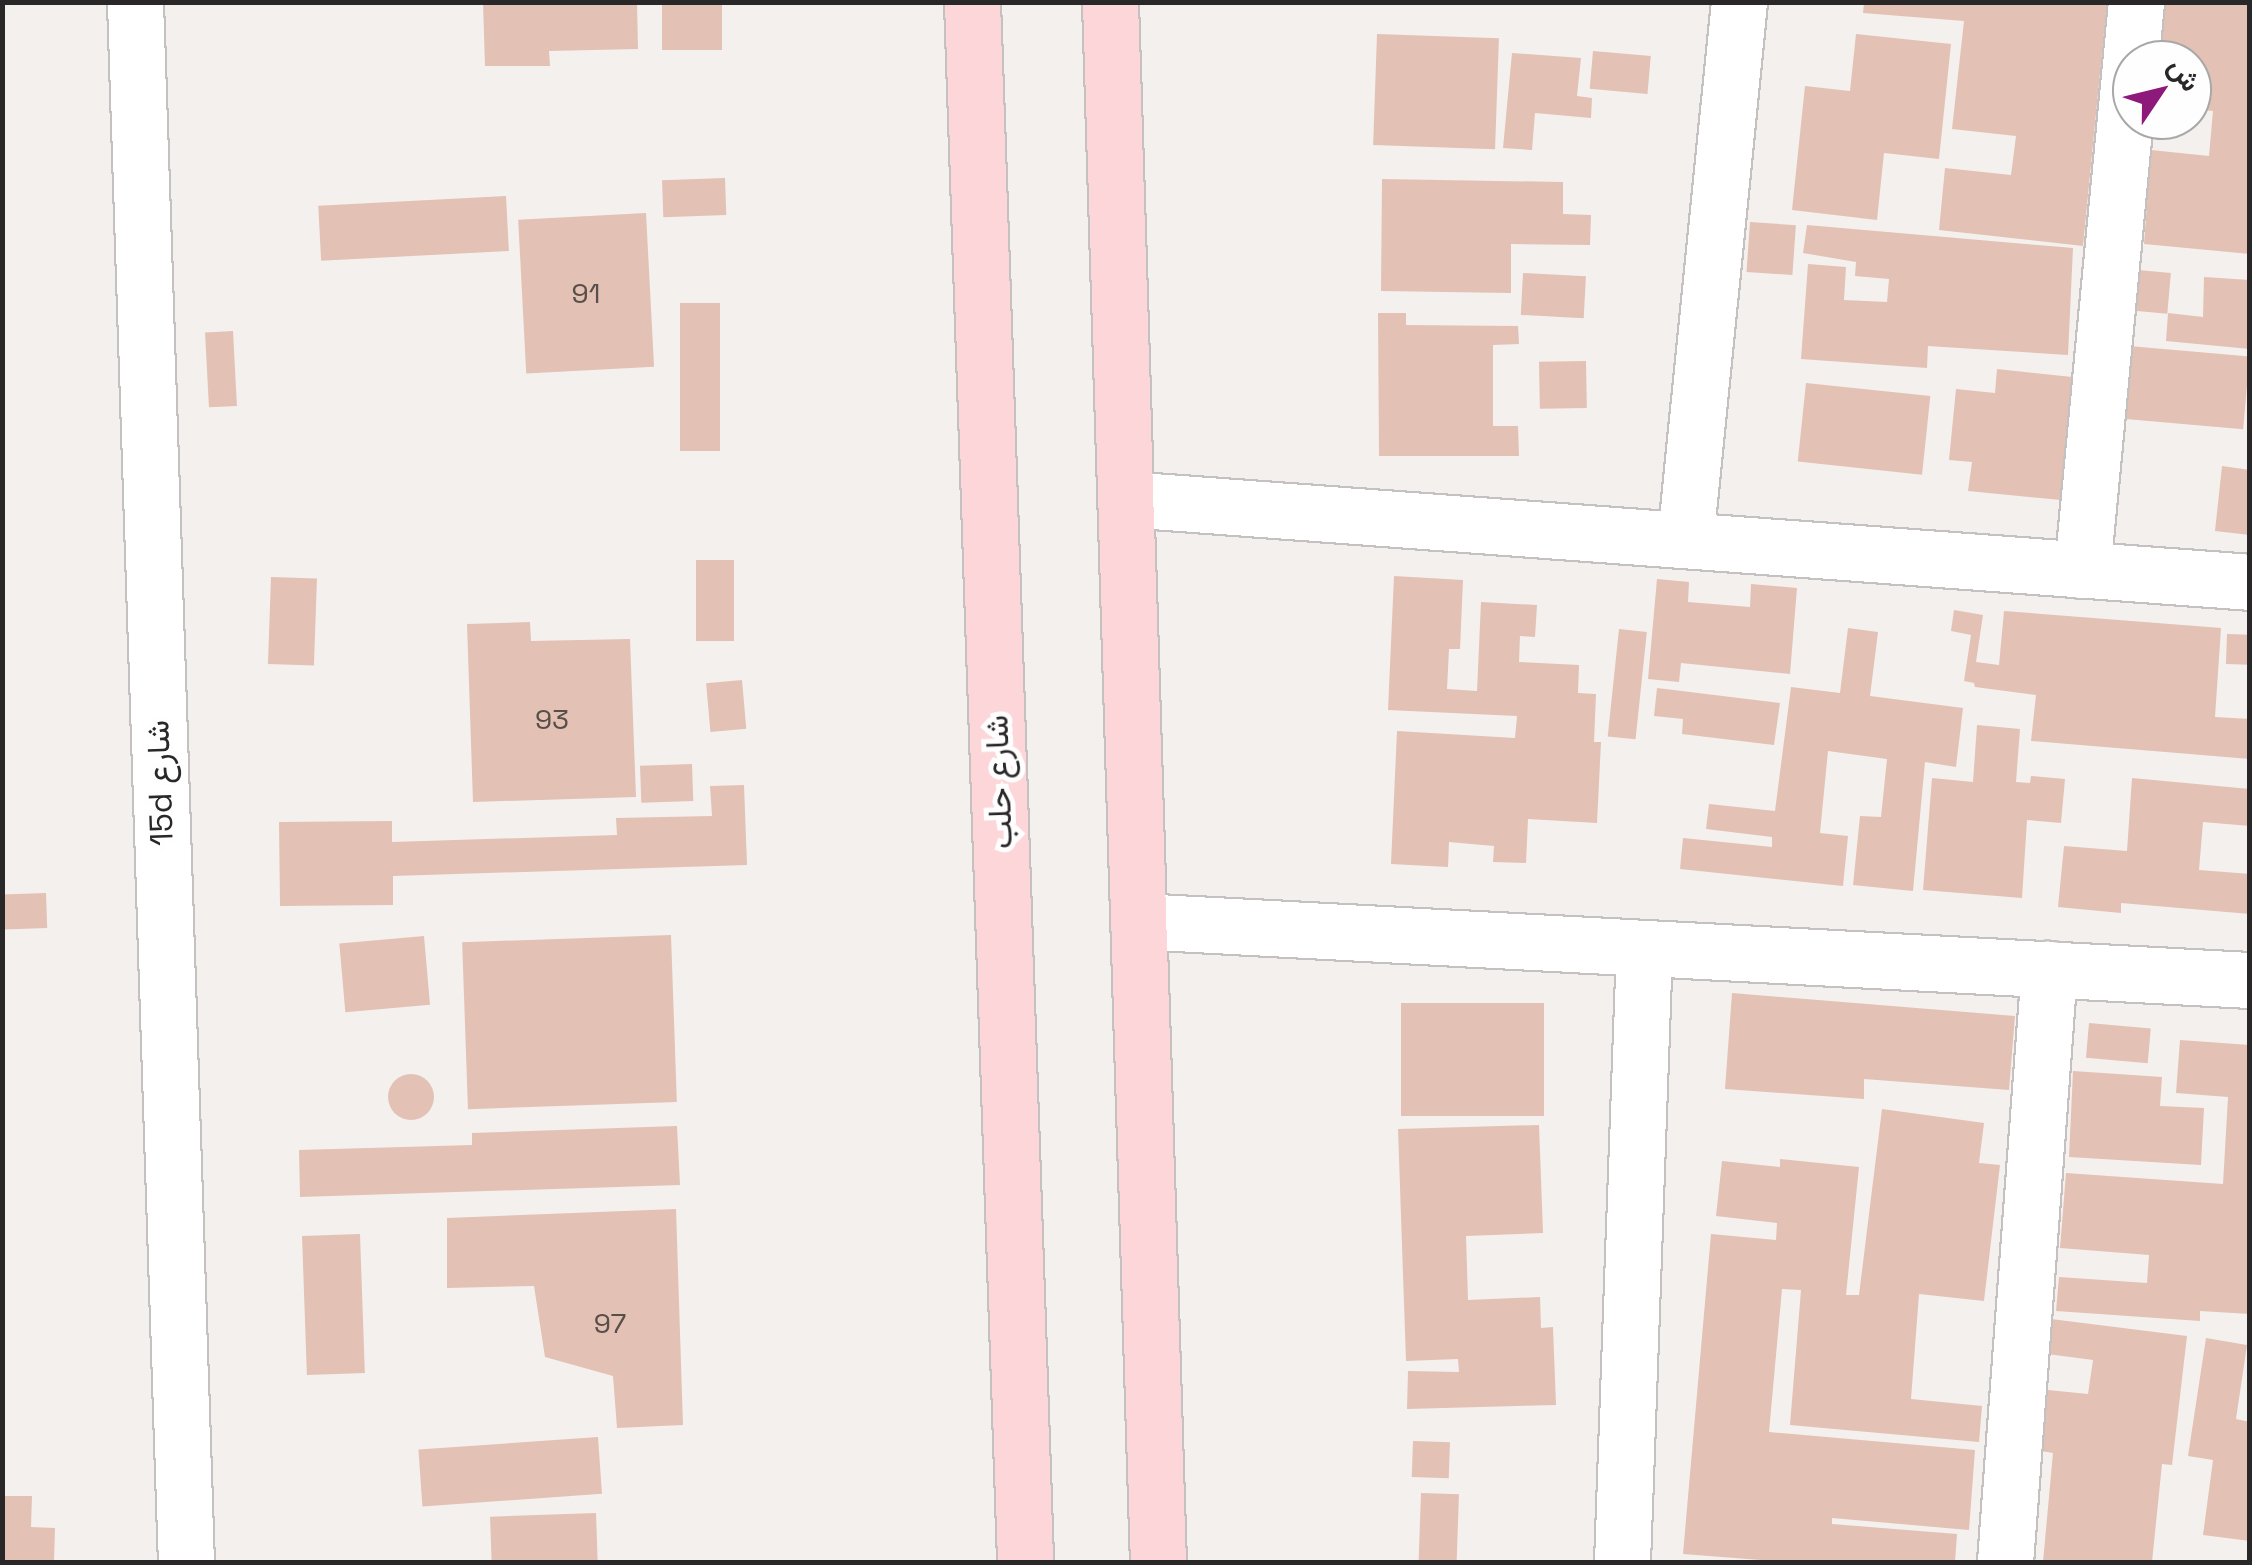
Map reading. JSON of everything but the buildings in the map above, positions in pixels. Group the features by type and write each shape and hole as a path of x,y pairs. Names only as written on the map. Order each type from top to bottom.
{"street":[{"name":"15d شارع","path":"135,2 186,1562"},
{"name":"شارع حلب","path":"972,2 1025,1562"},
{"path":"1110,2 1158,1562"},
{"path":"1685,540 1739,2"},
{"path":"2082,570 2136,2"},
{"path":"1126,499 2250,582"},
{"path":"1138,922 2250,980"},
{"path":"1622,1562 1644,948"},
{"path":"2005,1562 2049,970"}]}
